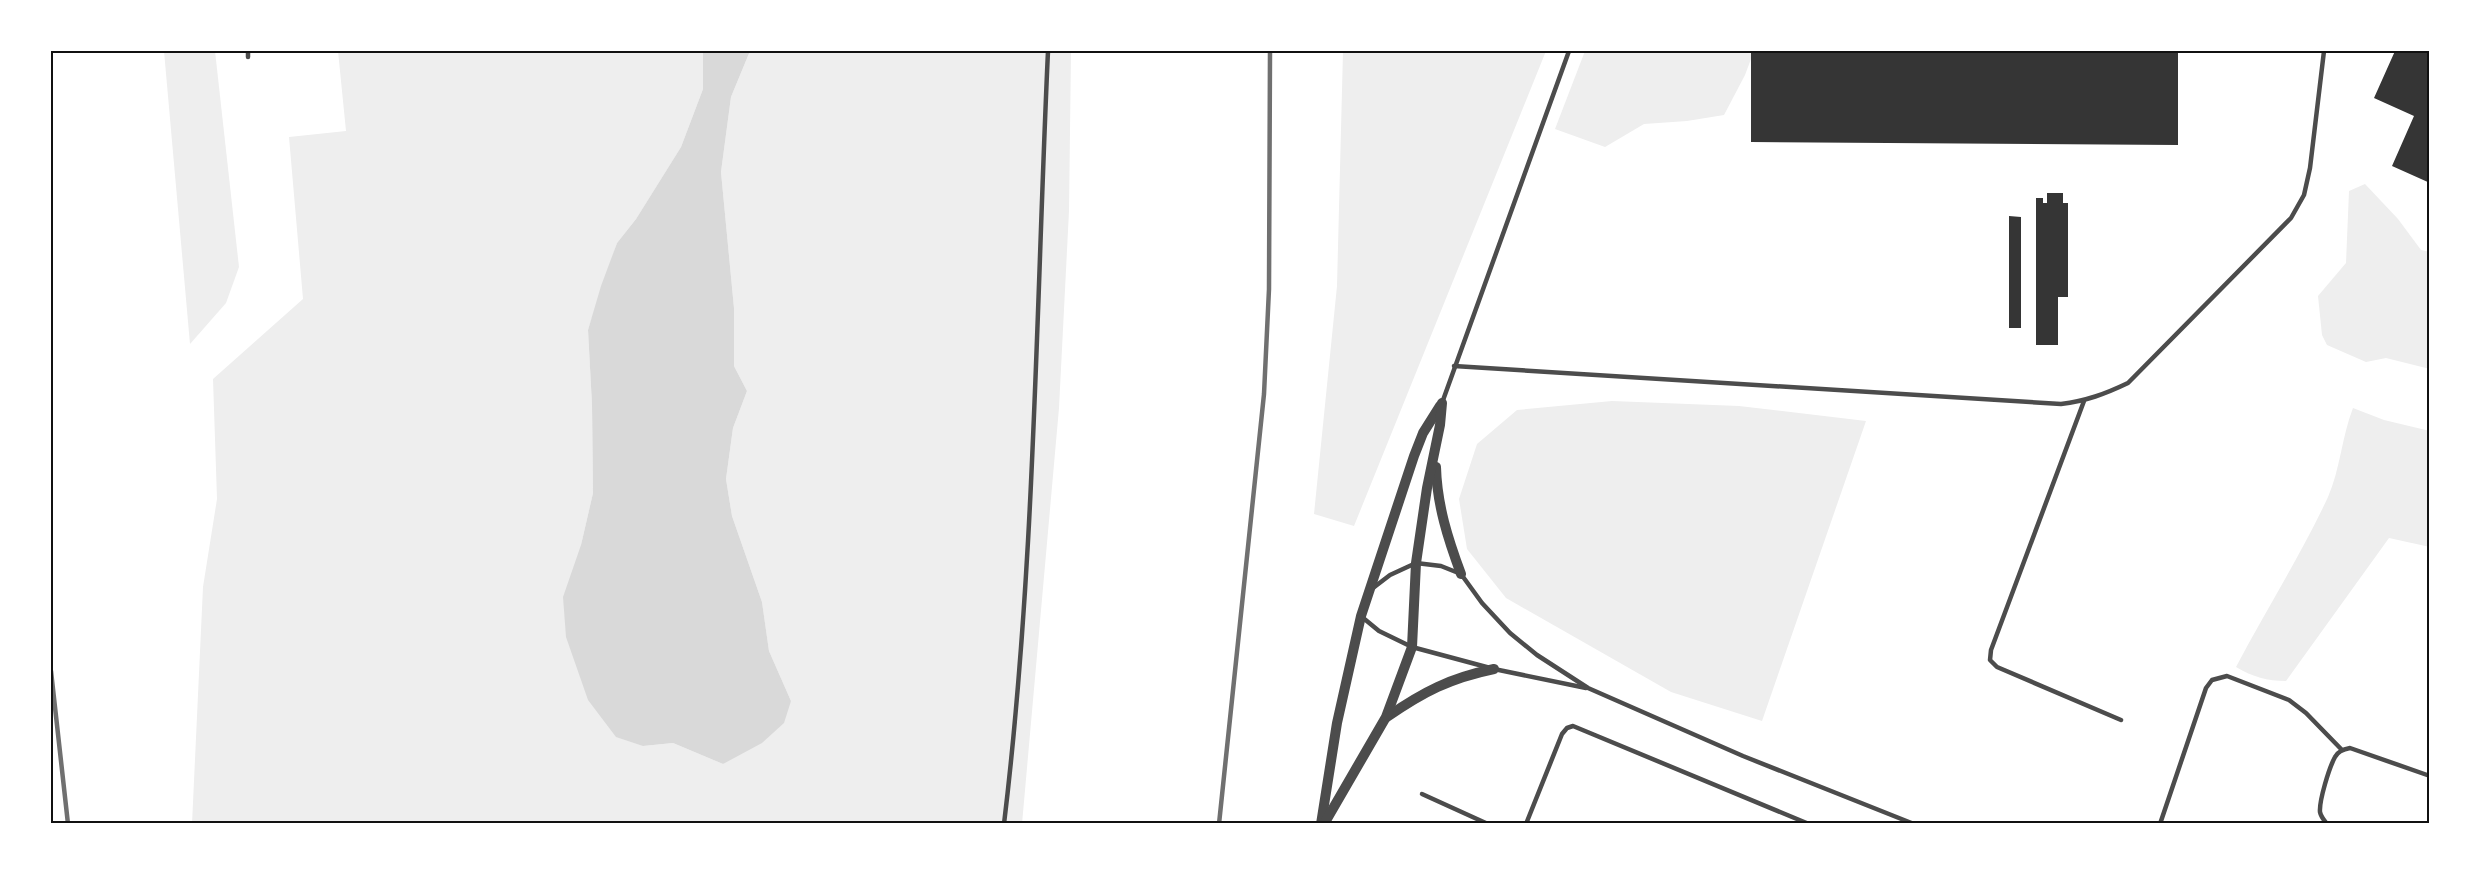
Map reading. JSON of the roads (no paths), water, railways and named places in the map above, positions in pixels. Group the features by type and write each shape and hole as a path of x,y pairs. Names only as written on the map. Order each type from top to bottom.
{"street":[{"path":"1322,824 1386,717 1412,647 1416,563 1442,403"},
{"path":"1322,824 1339,713 1361,616 1414,456 1423,433 1442,403"},
{"path":"1436,448 1436,486 1442,517 1461,574"},
{"path":"1386,717 1418,695 1442,683 1462,675 1494,669"}],"lane":[{"path":"248,51 248,57"},
{"path":"1004,824 1024,614 1037,371 1048,51"},
{"path":"1442,403 1569,51"},
{"path":"1454,366 2061,404 2084,401 2103,395 2128,383 2291,218 2304,195 2310,168 2324,51"},
{"path":"2084,401 1991,650 1990,660 1997,667 2121,720"},
{"path":"1371,589 1390,575 1416,563 1441,566 1461,574 1482,603 1510,633 1537,655 1588,688 1743,756 1914,824"},
{"path":"1361,616 1379,631 1412,647 1494,669 1588,688"},
{"path":"2160,824 2206,688 2219,677 2227,676 2289,700 2306,713 2342,750"},
{"path":"1526,824 1562,734 1567,728 1573,726 1809,824"},
{"path":"2327,824 2322,819 2320,810 2335,757 2342,750 2350,748 2430,776"},
{"path":"1422,794 1488,824"}],"railway":[{"path":"1219,824 1264,394 1269,289 1270,51"},
{"path":"51,671 68,824"}]}
